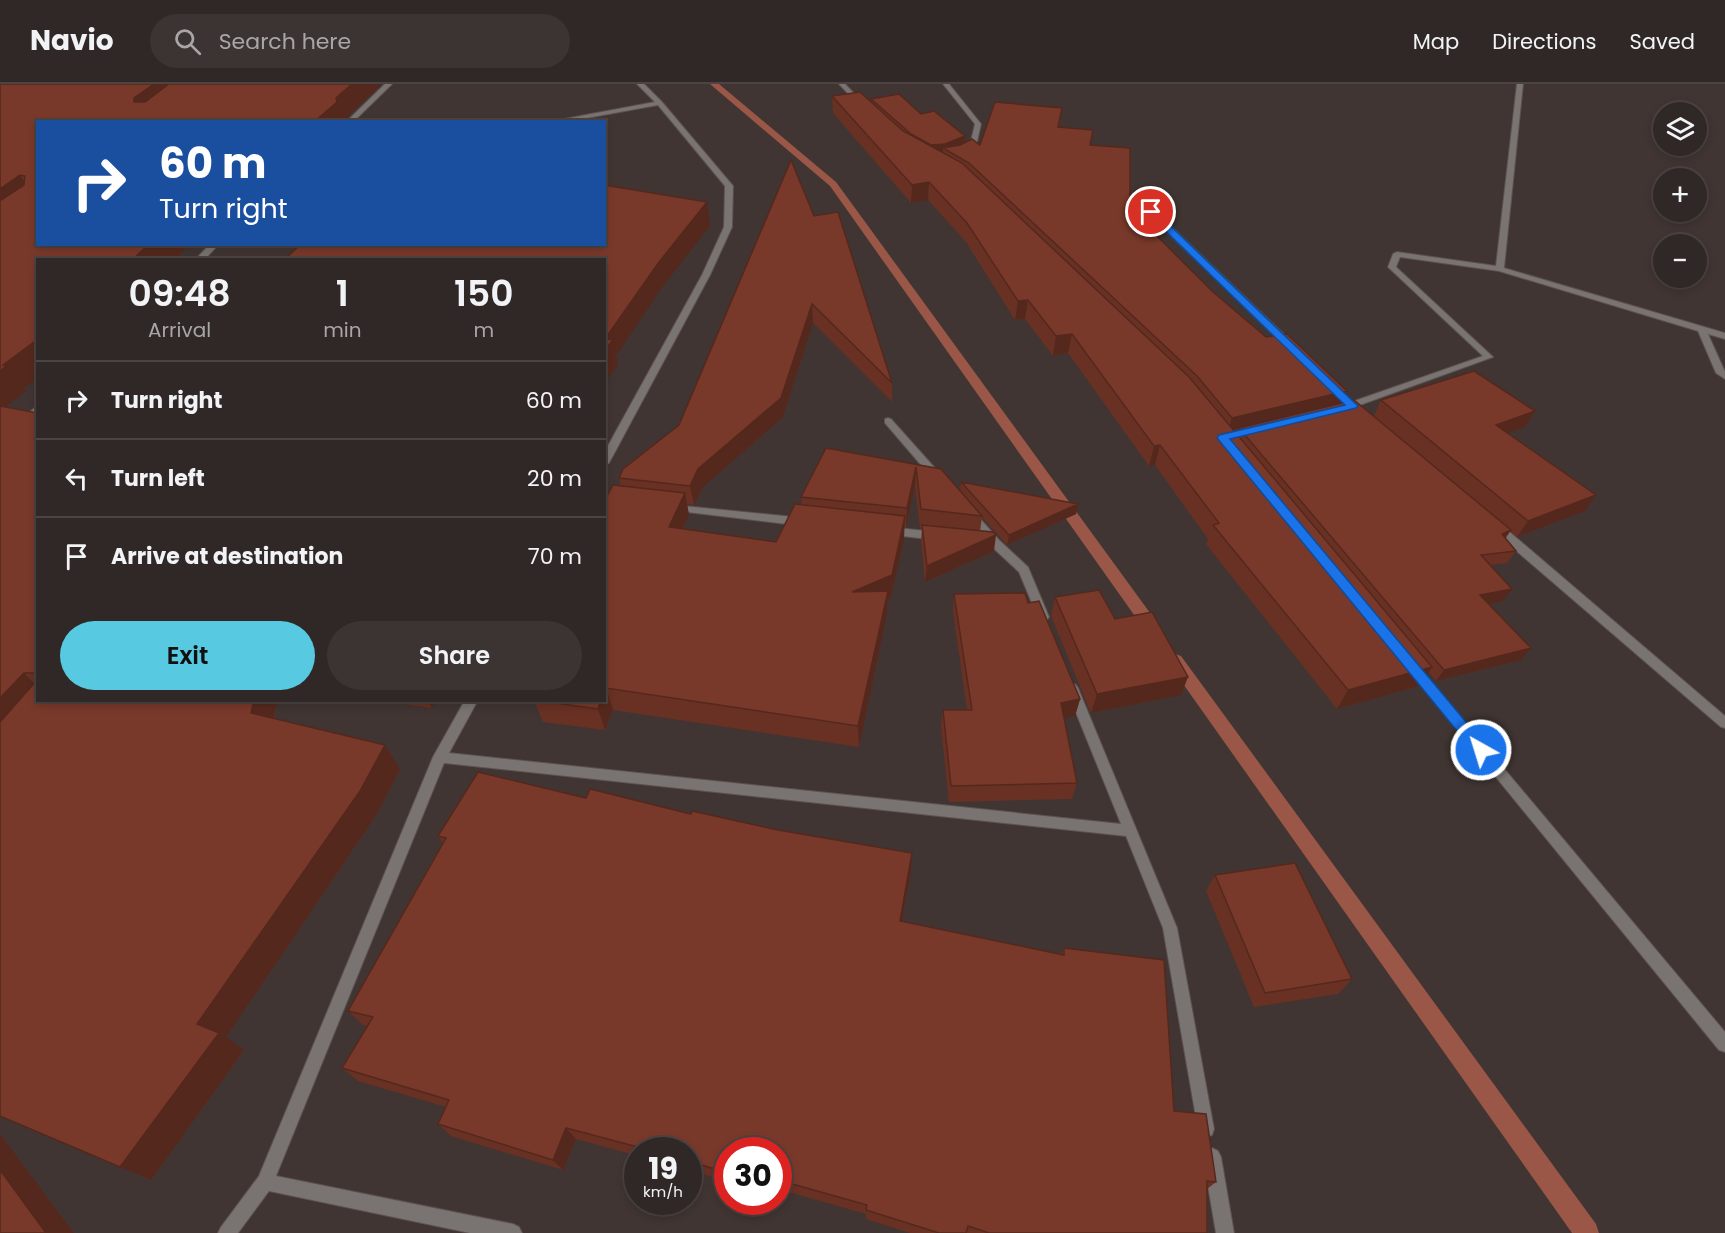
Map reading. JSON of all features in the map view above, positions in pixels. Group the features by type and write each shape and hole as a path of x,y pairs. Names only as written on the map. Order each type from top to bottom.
{"street":[{"path":"351,120 389,84"},
{"path":"606,459 706,275 728,227 729,186 660,103 640,84"},
{"path":"842,84 872,115"},
{"path":"946,84 978,124 973,146 957,154"},
{"path":"1500,269 1520,84"},
{"path":"562,120 660,103"},
{"path":"1151,212 1300,354"},
{"path":"201,258 213,246"},
{"path":"1331,411 1349,402 1489,357 1392,267 1397,254 1500,269 1725,336"},
{"path":"1702,329 1725,376"},
{"path":"1349,402 1362,414"},
{"path":"0,442 36,410"},
{"path":"888,421 949,490"},
{"path":"664,507 817,524"},
{"path":"964,508 989,542 1024,570 1051,635"},
{"path":"1488,521 1725,723"},
{"path":"876,530 947,538"},
{"path":"1405,658 1725,1044"},
{"path":"1068,678 1170,928 1225,1233"},
{"path":"227,1233 265,1182 440,757 471,702"},
{"path":"440,757 1131,831"},
{"path":"265,1182 513,1233"}],"building":[{"path":"0,84 154,84 134,98 134,102 145,102 169,84 352,84 336,98 337,102 316,120 36,120 36,246 147,246 134,258 36,258 36,340 3,365 7,365 0,371 0,201 24,185 25,176 20,175 0,189"},
{"path":"860,92 903,131 962,163 1189,377 1432,667 1348,690 1213,525 1219,523 1160,445 1154,446 1072,334 1056,336 1028,300 1018,301 967,223 929,182 912,185 832,96"},
{"path":"899,94 921,114 934,111 965,136 945,144 931,145 911,134 871,99"},
{"path":"995,102 1062,108 1058,127 1093,130 1090,145 1130,148 1130,209 1213,292 1266,337 1287,334 1347,391 1232,418 1197,376 969,163 943,148 960,145 972,139 980,145"},
{"path":"791,160 814,216 838,212 892,383 812,304 781,398 698,469 690,486 619,478 623,469 679,425"},
{"path":"606,185 707,202 659,262 606,338 606,258 286,258 299,246 606,246"},
{"path":"606,339 613,340 606,349"},
{"path":"1474,371 1535,411 1496,425 1596,495 1528,521 1381,400"},
{"path":"1354,400 1511,530 1502,534 1516,551 1481,555 1512,589 1480,595 1531,648 1444,670 1239,428"},
{"path":"0,406 36,413 36,673 24,673 0,698"},
{"path":"826,448 941,469 982,516 921,509 916,467 907,508 801,497"},
{"path":"961,482 1078,504 1009,535"},
{"path":"613,485 685,493 669,527 776,542 795,504 905,516 892,575 852,592 888,591 858,726 606,688 606,498"},
{"path":"922,525 993,532 996,535 927,566"},
{"path":"1099,590 1115,619 1152,612 1188,677 1097,694 1055,597"},
{"path":"1025,593 1028,603 1039,601 1080,699 1061,703 1077,783 951,786 943,710 972,710 954,594"},
{"path":"36,681 36,702 254,702 251,713 385,745 360,791 197,1024 219,1033 120,1167 0,1116 0,722"},
{"path":"548,702 600,702 598,709"},
{"path":"478,772 586,798 590,789 691,814 692,811 778,830 912,853 900,921 1064,955 1064,948 1164,960 1174,1111 1206,1114 1216,1182 1207,1181 1207,1233 989,1233 968,1226 966,1233 939,1233 866,1210 867,1205 792,1184 792,1137 714,1137 714,1169 702,1165 702,1137 624,1137 624,1143 566,1128 553,1160 438,1124 449,1100 342,1068 373,1017 348,1011 446,838 438,836"},
{"path":"1295,863 1352,979 1265,993 1215,875"},
{"path":"0,1170 46,1233 0,1233"}],"waterway":[{"path":"714,84 833,184 1155,632"},
{"path":"1175,660 1587,1233"}],"route":[{"path":"1151,212 1353,406 1223,438 1481,750"}]}
